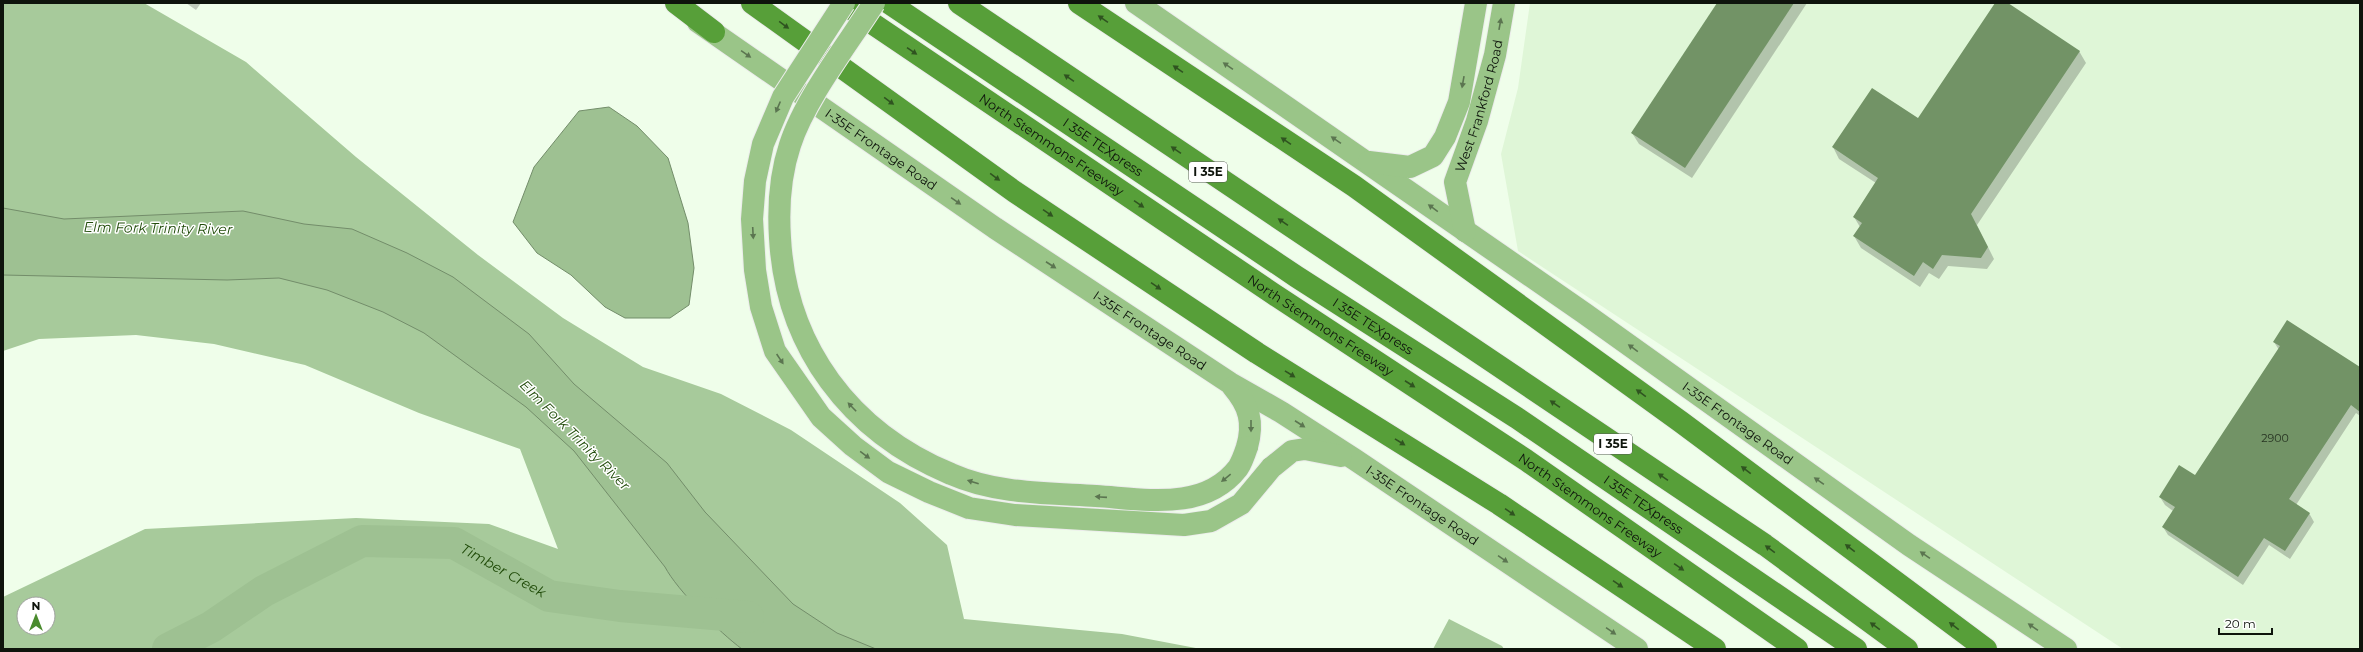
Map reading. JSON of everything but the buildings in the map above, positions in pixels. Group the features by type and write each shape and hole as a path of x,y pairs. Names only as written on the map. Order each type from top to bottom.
{"highway":[{"path":"676,3 714,32"},
{"path":"752,3 1016,192 1257,353 1499,504 1715,649"},
{"name":"North Stemmons Freeway","path":"843,3 1272,293 1526,460 1797,649"},
{"name":"I 35E TEXpress","path":"889,3 1297,277 1517,418 1856,649"},
{"name":"I 35E","path":"959,3 1101,100 1765,545 1907,649"},
{"path":"1079,3 1354,186 1682,422 1986,649"}],"main road":[{"name":"I-35E Frontage Road","path":"668,3 714,32 995,228 1230,383 1281,412 1354,459 1637,649"},
{"path":"843,3 783,97 763,144 755,181 752,219 755,270 761,307 775,351 821,417 853,446 888,472 969,508 1015,515 1184,525 1212,521 1240,504 1271,468 1292,451 1305,449 1354,459"},
{"path":"874,3 806,108 790,144 781,179 779,221 781,265 790,307 809,350 832,386 859,414 886,437 915,456 952,475 988,486 1023,492 1172,501 1201,494 1223,481 1239,467 1251,435 1249,410 1230,383"},
{"name":"West Frankford Road","path":"1368,162 1410,167 1433,156 1445,137 1459,102 1476,3"},
{"name":"West Frankford Road","path":"1465,231 1456,182 1477,121 1495,55 1504,3"},
{"name":"I-35E Frontage Road","path":"1139,5 1591,317 1909,545 2066,649"}],"shaded area":[{"path":"3,3 144,3 246,62 356,157 478,255 563,318 643,367 721,394 791,430 900,503 947,545 964,619 1122,634 1201,649 3,649 3,597 145,529 356,518 489,524 558,549 520,449 419,413 305,365 214,344 136,335 39,339 3,351"},
{"path":"1530,3 2360,3 2360,649 2123,649 1518,251 1501,154 1518,88"},
{"path":"1449,619 1502,646 1504,649 1433,649"}],"water":[{"path":"609,107 637,126 668,158 688,223 694,268 689,305 670,318 625,318 605,307 571,275 537,253 513,222 534,167 579,111"},
{"name":"Elm Fork Trinity River","path":"3,208 64,219 243,211 304,224 352,229 407,253 453,277 529,334 574,384 667,463 705,512 793,604 837,633 876,649 742,649 711,622 689,599 574,451 526,407 424,333 383,312 327,290 279,278 227,280 3,275"}],"waterway":[{"name":"Timber Creek","path":"168,649 211,627 264,591 362,541 454,543 549,596 620,606 748,617"}]}
